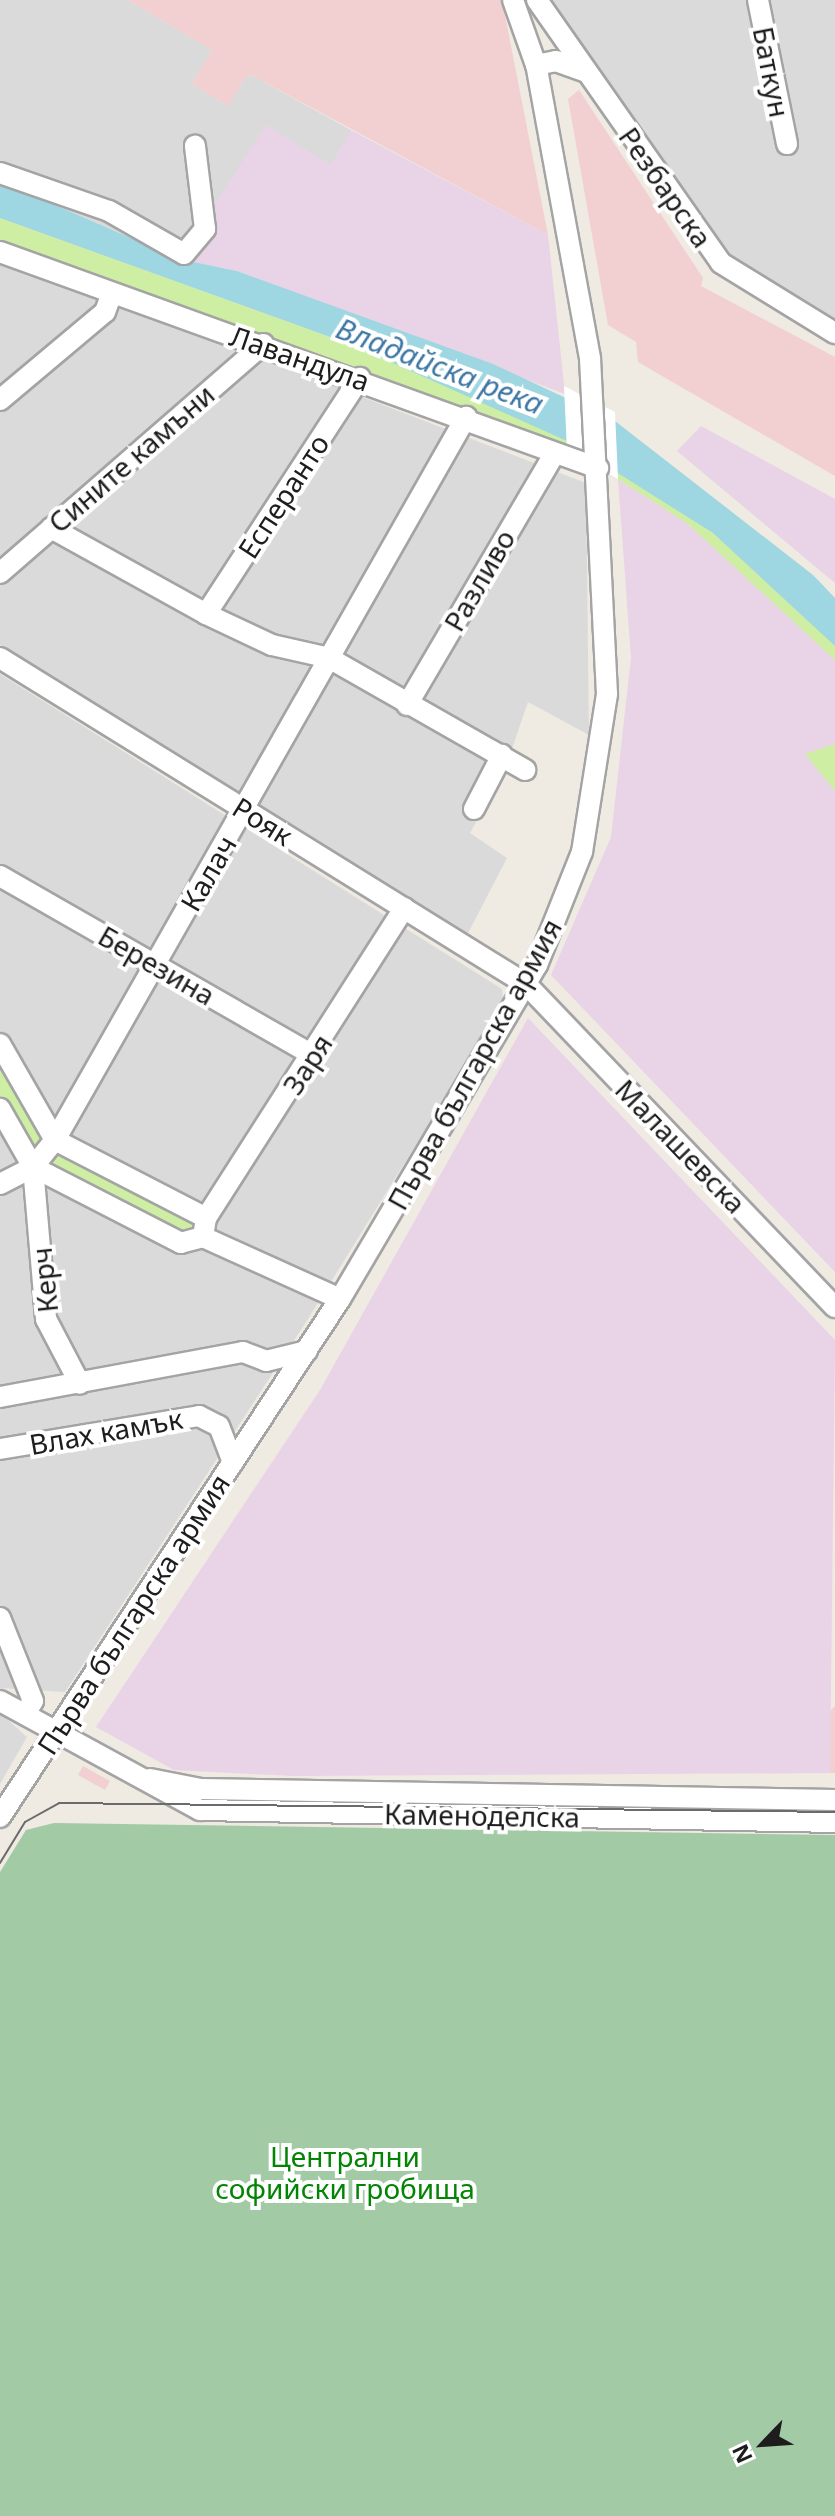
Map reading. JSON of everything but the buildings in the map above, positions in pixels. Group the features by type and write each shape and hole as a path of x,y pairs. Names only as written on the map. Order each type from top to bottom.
{"street":[{"path":"513,0 536,65"},
{"path":"530,0 536,65"},
{"name":"Резбарска","path":"537,0 721,263 835,333"},
{"name":"Баткун","path":"758,0 787,144"},
{"path":"536,65 556,61 586,72"},
{"name":"Първа българска армия","path":"2,1808 58,1730 340,1299 526,984 582,852 603,743 607,629 598,468 594,402 536,65"},
{"path":"0,173 109,211 184,254 205,229 195,146"},
{"name":"Лавандула","path":"0,252 466,417 553,456 598,468"},
{"path":"0,400 105,312 112,293"},
{"name":"Сините камъни","path":"0,573 263,344"},
{"name":"Есперанто","path":"206,614 360,378"},
{"name":"Калач","path":"0,1184 33,1167 55,1140 466,417"},
{"name":"Разливо","path":"407,705 553,456"},
{"path":"51,528 206,614 272,645 329,658 525,770"},
{"name":"Рояк","path":"0,658 526,984"},
{"path":"474,809 502,755"},
{"name":"Березина","path":"0,876 313,1055"},
{"name":"Заря","path":"205,1227 404,908"},
{"name":"Малашевска","path":"526,984 835,1307"},
{"path":"2,1054 55,1140 205,1227 340,1299"},
{"path":"0,1109 33,1167 181,1243 205,1227"},
{"name":"Керч","path":"33,1167 46,1319 80,1384"},
{"name":"Влах камък","path":"0,1397 243,1352 266,1361 307,1351"},
{"path":"266,1361 282,1392"},
{"name":"Влах камък","path":"0,1449 199,1416 219,1426 233,1462"},
{"path":"0,1618 33,1701 25,1714"},
{"name":"Каменоделска","path":"0,1701 200,1810 835,1822"},
{"name":"Каменоделска","path":"139,1777 201,1789 835,1800"}],"shaded area":[{"path":"0,0 128,0 212,50 192,84 228,106 247,75 253,76 351,130 332,165 205,229 179,259 0,181"},
{"path":"128,0 502,0 548,235 253,76 247,75 228,106 192,84 212,50"},
{"path":"551,0 835,0 835,326 727,255"},
{"path":"579,90 703,278 701,286 835,357 835,476 638,362 636,342 608,325 568,99"},
{"path":"266,125 331,165 351,130 548,235 565,394 237,271 179,259"},
{"path":"0,258 586,483 589,735 528,702 504,772 470,833 507,858 466,937 0,645"},
{"path":"701,426 835,499 835,583 677,451"},
{"path":"618,479 688,524 835,660 835,744 806,754 835,791 835,1272 551,975 611,837 631,658"},
{"path":"0,674 502,989 503,1004 306,1322 65,1692 0,1688"},
{"path":"528,1018 835,1340 830,1773 293,1776 174,1770 96,1727 320,1390"},
{"path":"835,1706 835,1773 830,1773 826,1715"},
{"path":"0,1713 27,1737 0,1784"},
{"path":"83,1766 110,1781 105,1790 78,1775"}],"green space":[{"path":"0,218 355,346 508,411 567,441 567,451 0,252"},
{"path":"617,471 713,533 796,605 835,646 835,660 688,524 618,479"},
{"path":"835,744 835,791 805,754"},
{"path":"0,1044 55,1140 206,1218 192,1243 33,1167 0,1109"},
{"name":"Централни софийски гробища","path":"54,1823 835,1835 835,2516 0,2516 0,1872 26,1830"}],"water":[{"name":"Владайска река","path":"0,181 179,259 237,271 493,364 615,421 813,575 835,598 835,646 713,533 567,441 355,346 0,218"}],"pier":[{"path":"564,386 615,412 618,479 567,451"}],"tram line":[{"path":"0,1863 25,1822 59,1803 835,1812"}]}
